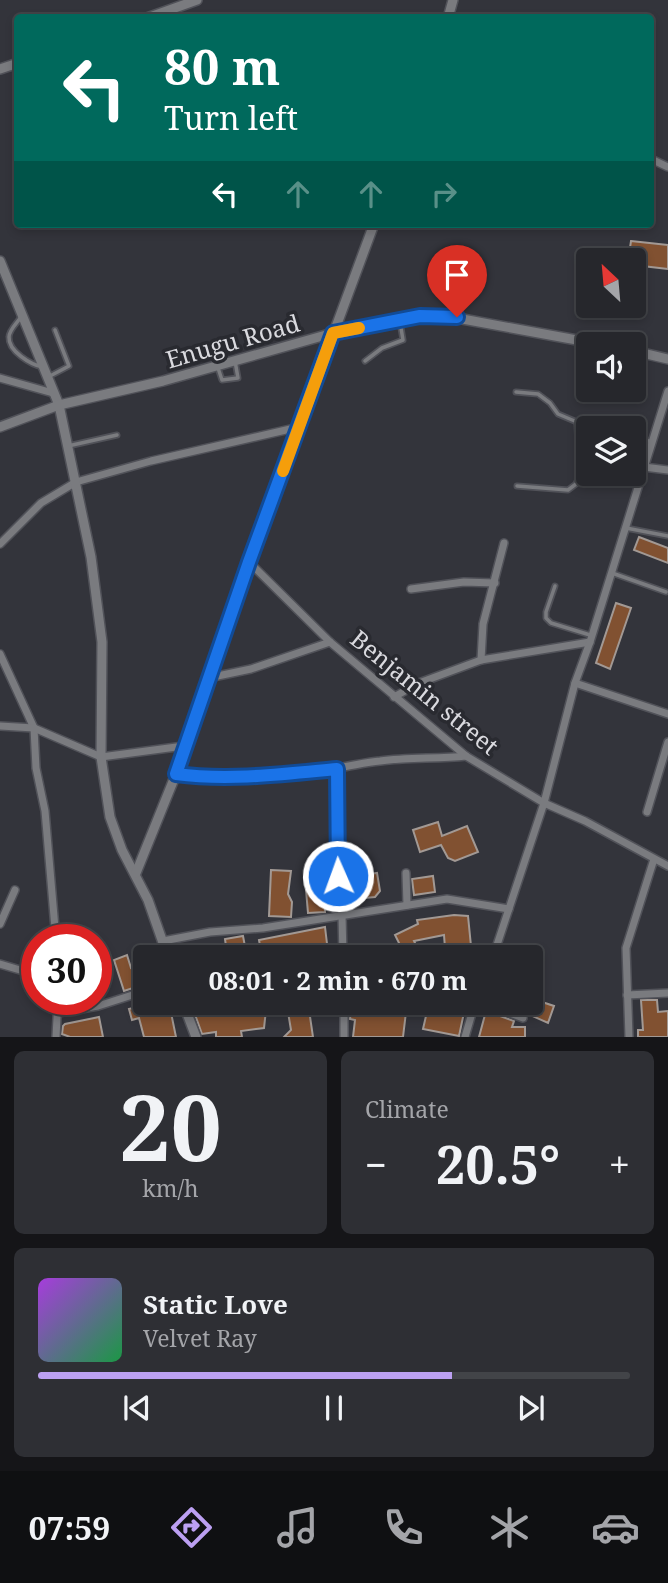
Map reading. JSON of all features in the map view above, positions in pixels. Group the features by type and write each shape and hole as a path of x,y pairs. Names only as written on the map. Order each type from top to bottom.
{"street":[{"path":"158,14 197,0"},
{"path":"136,873 201,706 208,678 249,562 372,228"},
{"path":"0,261 59,405 91,557 102,642 101,757 110,817 164,945"},
{"name":"Enugu Road","path":"0,427 59,405 217,366 333,333 420,316 457,317 576,340"},
{"path":"646,354 668,359"},
{"path":"0,378 53,393"},
{"path":"646,461 668,391"},
{"path":"0,544 41,503 76,482 151,461 299,427"},
{"path":"646,467 668,470"},
{"path":"497,945 544,803 575,683 638,486"},
{"path":"481,660 483,624 505,543"},
{"name":"Benjamin street","path":"249,562 330,642 466,756 544,803 585,821 668,866"},
{"path":"411,589 464,582 495,583"},
{"path":"394,697 419,683 481,660 591,639"},
{"path":"208,678 251,669 330,642"},
{"path":"0,654 34,728 36,768 45,811 55,924"},
{"path":"575,683 668,714"},
{"path":"0,726 34,728 101,757 184,747"},
{"path":"647,812 668,742"},
{"path":"176,774 264,775 337,769 381,760 433,760 466,756"},
{"path":"337,769 337,855 342,945"},
{"path":"629,1037 625,948 654,859"},
{"path":"406,873 407,905"},
{"path":"0,924 15,890"},
{"path":"163,941 209,932 263,928 447,899 509,909"},
{"path":"0,964 21,970"},
{"path":"627,995 668,993"},
{"path":"112,1002 133,995"},
{"path":"56,1037 58,1015"},
{"path":"188,1015 196,1037"},
{"path":"344,1015 344,1037"},
{"path":"465,1037 471,1015"},
{"path":"515,1015 523,1018"}],"lane":[{"path":"23,316 9,335 9,341 25,361 46,372 69,366 55,330"},
{"path":"365,361 382,348 403,340 400,320"},
{"path":"217,366 222,380 236,379 240,377 235,361"},
{"path":"516,391 538,394 550,402 558,414 576,422"},
{"path":"68,446 117,435"},
{"path":"646,441 652,442"},
{"path":"517,486 568,490 576,484"},
{"path":"626,528 668,536"},
{"path":"612,573 666,592"},
{"path":"555,586 546,618 551,623 591,639"}],"building":[{"path":"631,241 668,245 668,269 646,266 646,248 630,248"},
{"path":"639,537 668,548 668,563 634,550"},
{"path":"616,603 631,608 610,669 596,663"},
{"path":"438,822 442,836 467,826 478,852 455,861 448,858 441,845 420,852 413,830"},
{"path":"271,870 291,871 288,894 292,902 291,917 269,916"},
{"path":"377,873 380,891 375,897 365,898 364,894 359,893 357,876"},
{"path":"433,876 435,892 414,895 412,879"},
{"path":"324,889 325,912 308,913 306,890"},
{"path":"468,916 471,945 445,945 444,935 414,941 416,945 400,945 395,935 418,924 417,920"},
{"path":"325,927 327,945 260,945 259,940"},
{"path":"243,936 245,945 226,945 225,939"},
{"path":"127,955 133,967 133,988 124,991 114,960"},
{"path":"641,1000 657,1000 658,1012 668,1011 668,1037 638,1037 638,1030 643,1030"},
{"path":"543,1002 554,1006 548,1023 530,1015 543,1015"},
{"path":"133,1008 133,1015 171,1015 176,1037 144,1037 139,1018 132,1020 129,1009"},
{"path":"195,1015 265,1015 264,1028 241,1031 242,1037 216,1037 216,1032 202,1034"},
{"path":"288,1015 310,1015 313,1037 284,1037 291,1030"},
{"path":"350,1015 406,1015 403,1037 353,1037 355,1020 350,1019"},
{"path":"421,1015 463,1015 459,1036 423,1029 426,1016"},
{"path":"485,1015 497,1015 514,1021 512,1027 525,1027 525,1037 479,1037"},
{"path":"99,1017 103,1037 70,1037 62,1034 65,1024"}],"slow traffic":[{"path":"283,471 333,333 359,328"}],"route":[{"path":"338,876 337,769 264,775 176,774 249,562 333,333 420,316 457,317"}]}
